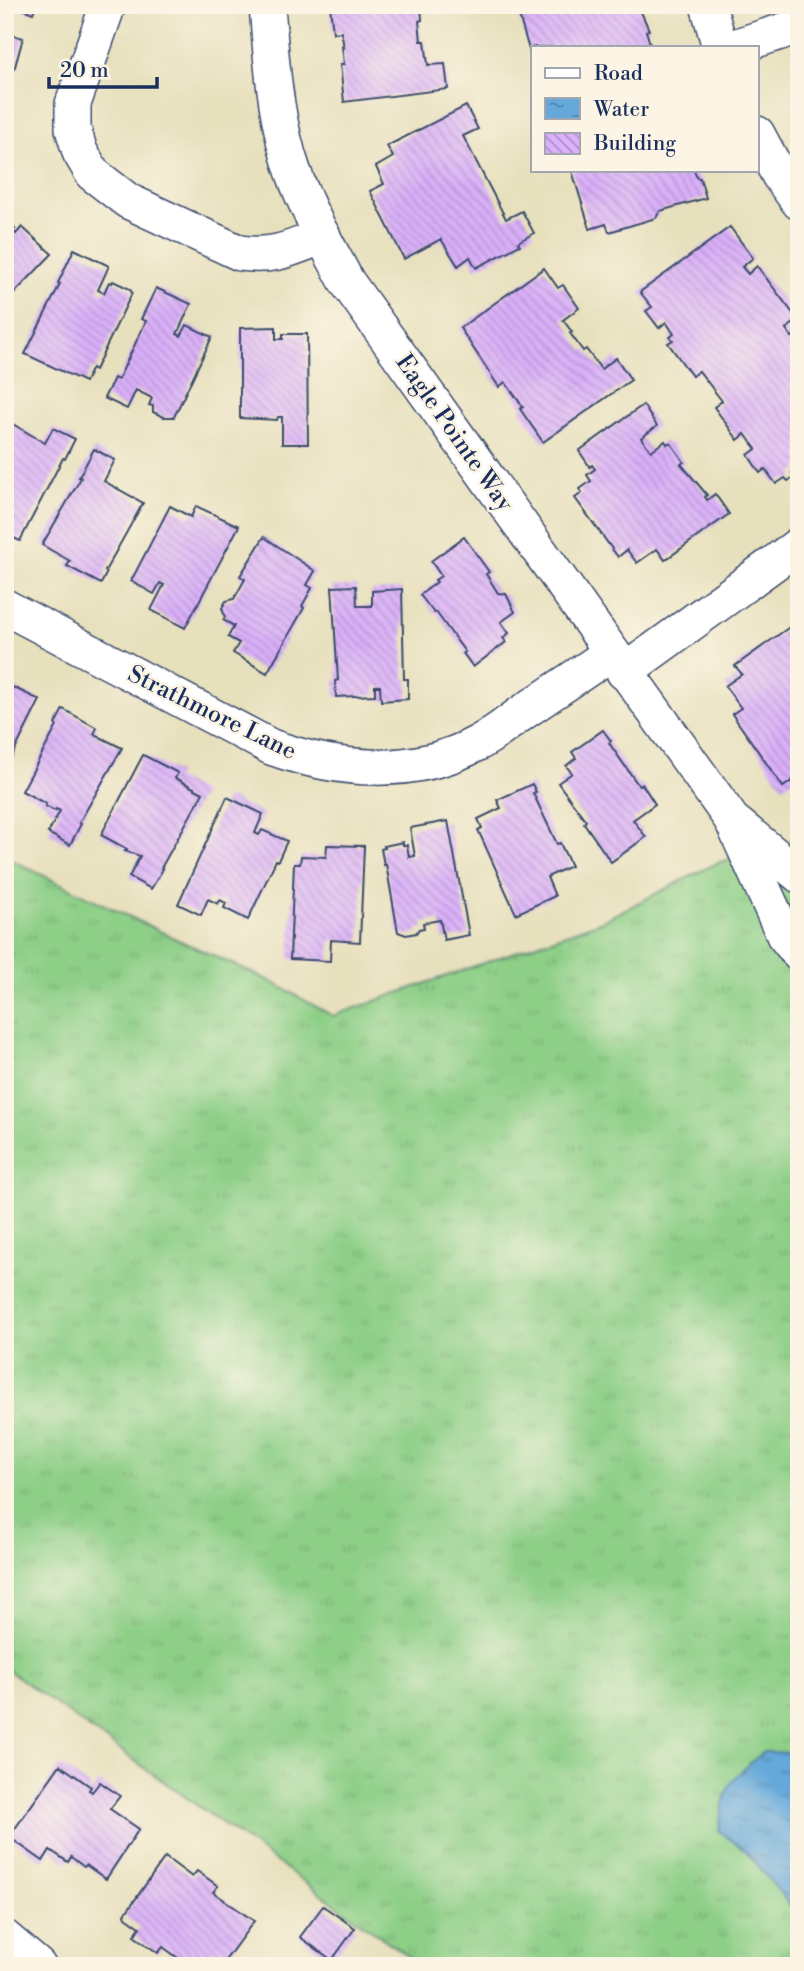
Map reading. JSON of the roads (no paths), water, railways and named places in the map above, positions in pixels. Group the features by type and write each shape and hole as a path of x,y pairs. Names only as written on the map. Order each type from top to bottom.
{"street":[{"path":"108,5 73,104 73,129 80,152 93,174 110,190 128,201 240,253 260,256 278,254 323,236"},
{"name":"Eagle Pointe Way","path":"267,5 274,92 288,156 303,197 347,282 617,663 732,820 784,935 799,954"},
{"path":"708,5 720,46"},
{"path":"737,46 799,26"},
{"path":"758,136 779,175 799,202"},
{"name":"Strathmore Lane","path":"5,607 271,747 306,760 375,768 410,765 448,756 478,743 617,663 799,545"},
{"name":"Eagle Pointe Way","path":"732,820 799,875"},
{"path":"5,1938 38,1966"}],"water":[{"path":"764,1752 799,1753 799,1919 747,1852 719,1831 723,1803 730,1785 742,1770"}]}
